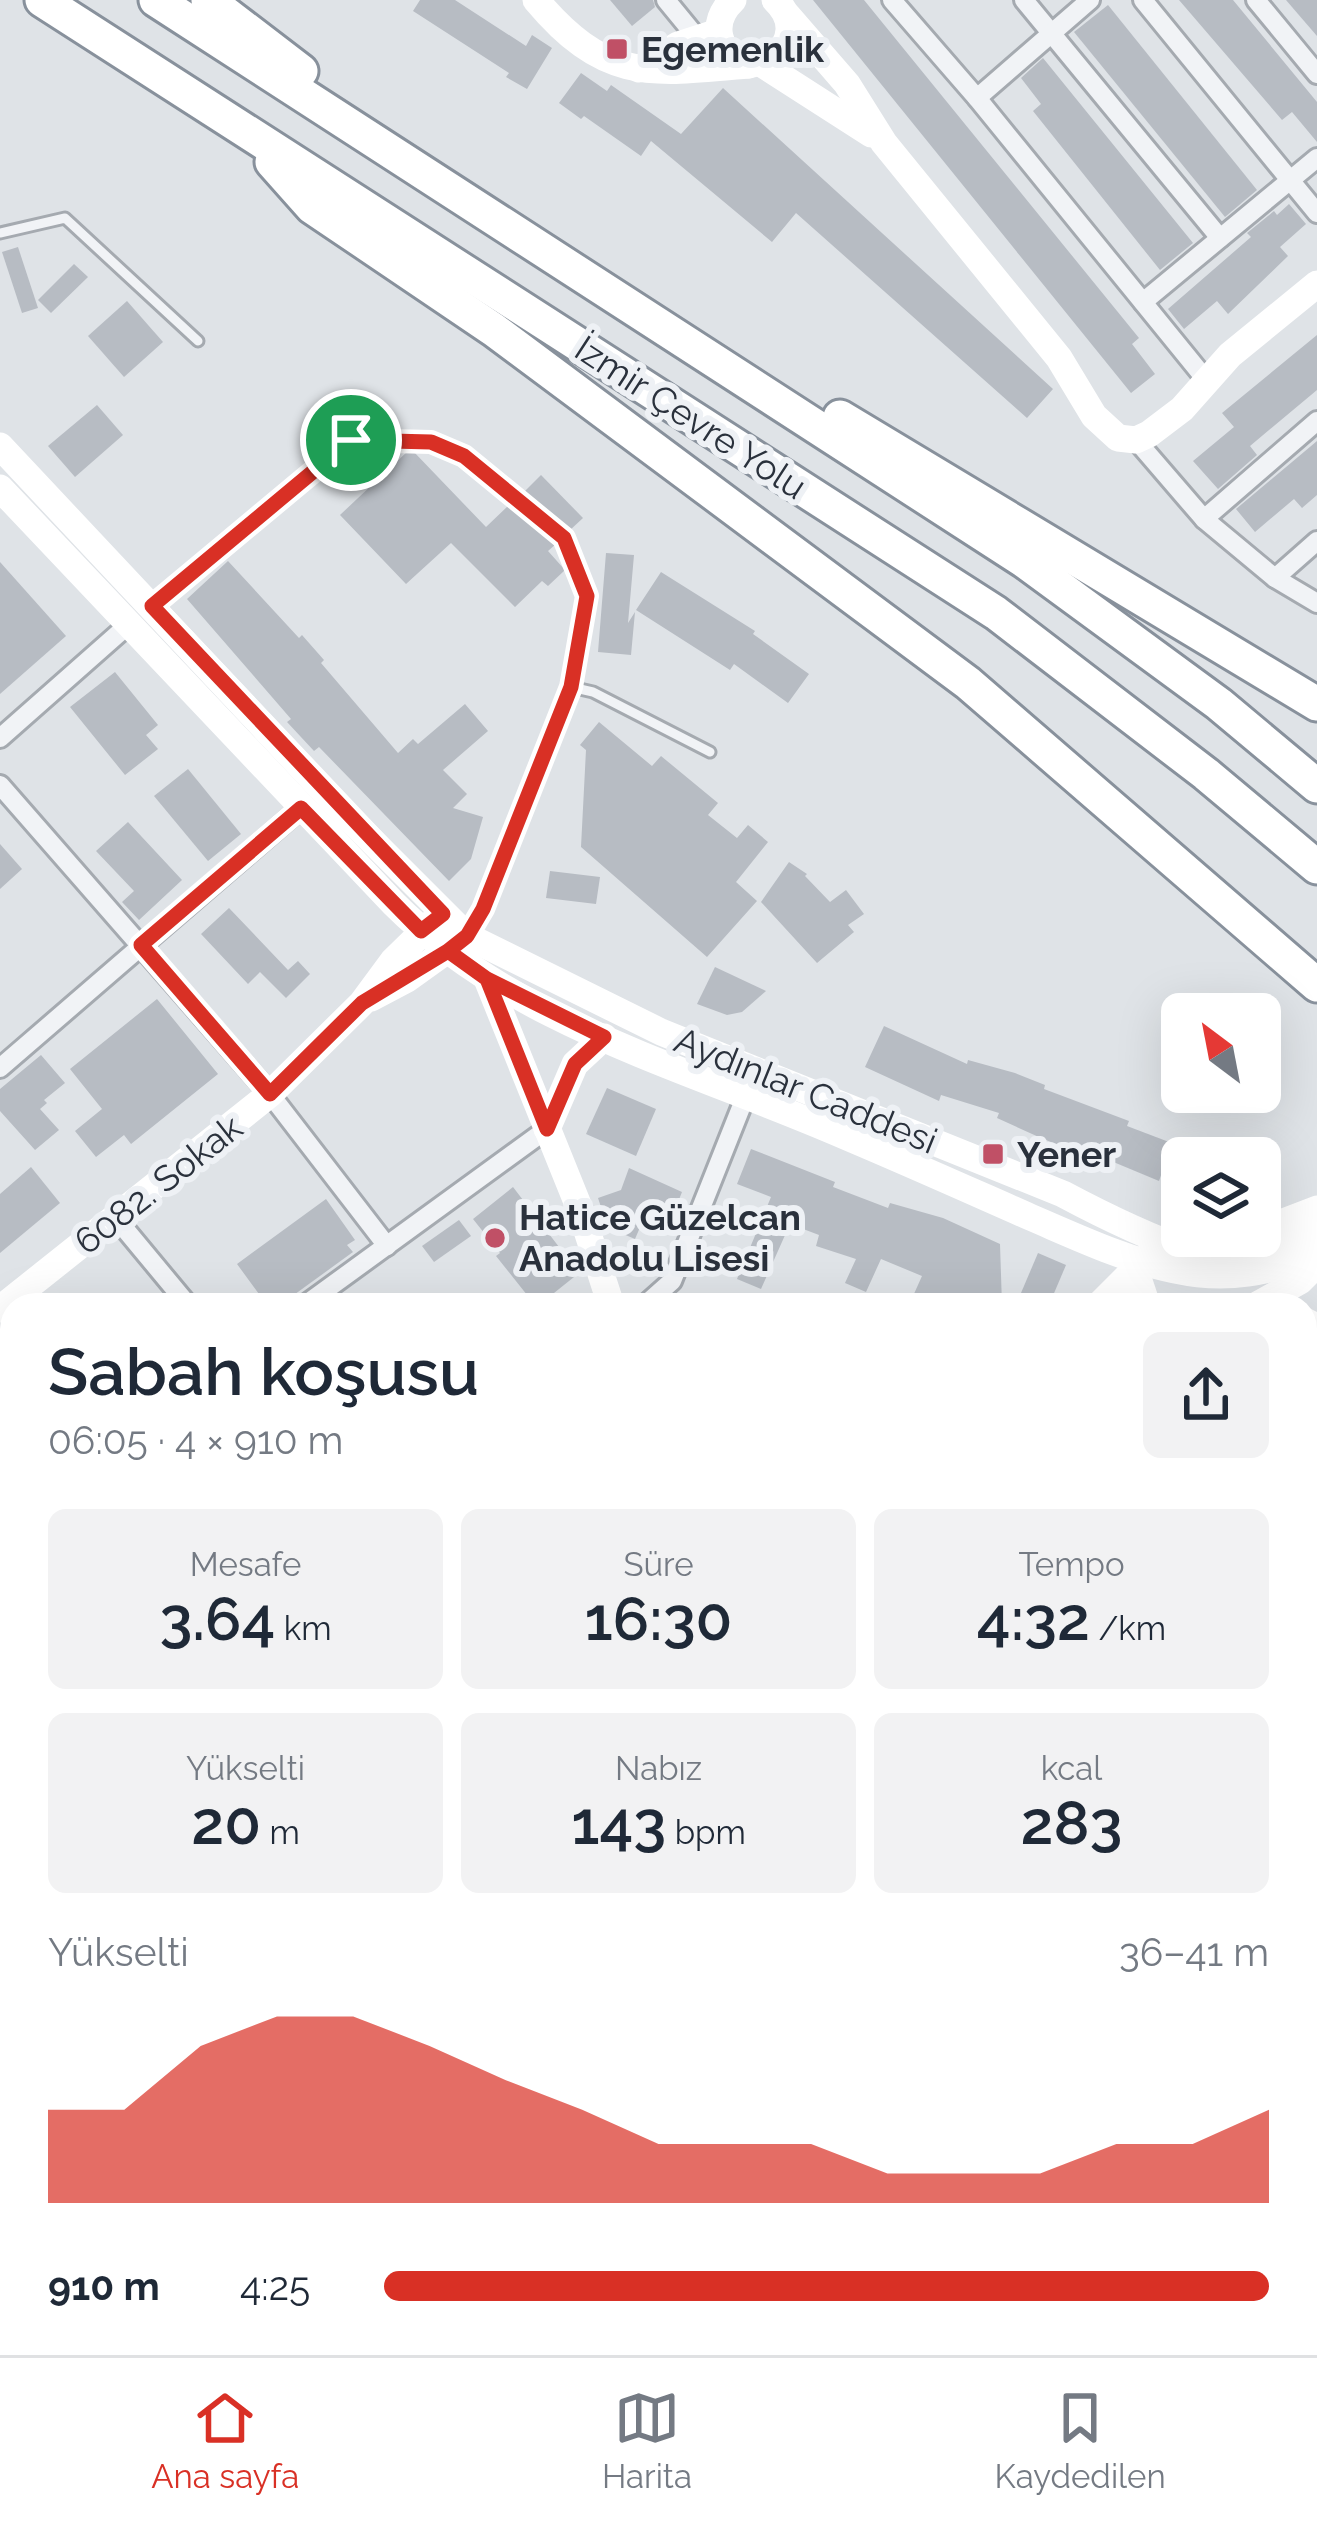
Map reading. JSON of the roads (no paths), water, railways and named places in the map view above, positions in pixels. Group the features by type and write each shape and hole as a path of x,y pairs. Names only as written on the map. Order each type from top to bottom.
{"highway":[{"name":"İzmir Çevre Yolu","path":"42,0 997,614 1206,774 1317,867"},
{"name":"İzmir Çevre Yolu","path":"156,0 1024,561 1219,704 1317,786"},
{"path":"208,0 326,90 370,139"},
{"path":"243,130 312,207 494,330 968,683 1317,985"},
{"path":"656,325 747,362 1317,704"}],"main road":[{"path":"536,0 565,34 591,54 639,69 755,64 773,59 788,40 780,4"},
{"path":"639,69 678,45 708,35 731,1"},
{"path":"780,4 847,84 884,143 1059,358 1094,416 1118,438 1136,440 1181,409 1230,355 1317,284"},
{"path":"708,35 727,53 755,64 884,143"},
{"path":"0,446 152,606 432,922"},
{"path":"0,488 301,808 458,943 362,1003"},
{"path":"362,1003 432,922"},
{"name":"Aydınlar Caddesi","path":"458,943 487,979 604,1037 1137,1266 1253,1275 1317,1253"},
{"name":"Aydınlar Caddesi","path":"458,943 662,1032 1161,1235"},
{"path":"487,979 581,1212 607,1293"},
{"name":"6082. Sokak","path":"20,1293 270,1094 362,1003"},
{"path":"547,1129 575,1064 604,1037"},
{"path":"1281,1222 1317,1209"},
{"name":"Aydınlar Caddesi","path":"1281,1246 1317,1229"},
{"path":"1111,1293 1161,1249"},
{"path":"1281,1293 1317,1264"},
{"path":"1137,1266 1144,1293"}],"street":[{"path":"666,0 708,35"},
{"path":"892,0 1207,381"},
{"path":"1024,0 1220,238"},
{"path":"977,98 1090,0"},
{"path":"1143,0 1317,213"},
{"path":"1256,0 1317,74"},
{"path":"1143,302 1317,158"},
{"path":"1204,519 1317,421"},
{"path":"1136,440 1204,519 1275,578 1317,603"},
{"path":"1275,578 1317,541"},
{"path":"0,738 128,625"},
{"path":"0,785 270,1094 387,1246"},
{"path":"2,1063 301,808"},
{"path":"658,1293 672,1281 746,1095"},
{"path":"322,1293 547,1129"},
{"path":"115,1217 178,1293"}],"lane":[{"path":"0,232 65,218 198,341"},
{"path":"128,625 351,440 431,442 464,456 564,538 587,596 571,687 483,909 458,943"},
{"path":"571,687 593,692 710,752"}],"place":[{"name":"Egemenlik","path":"617,49"},
{"name":"Yener","path":"993,1154"},
{"name":"Hatice Güzelcan Anadolu Lisesi","path":"495,1238"}]}
